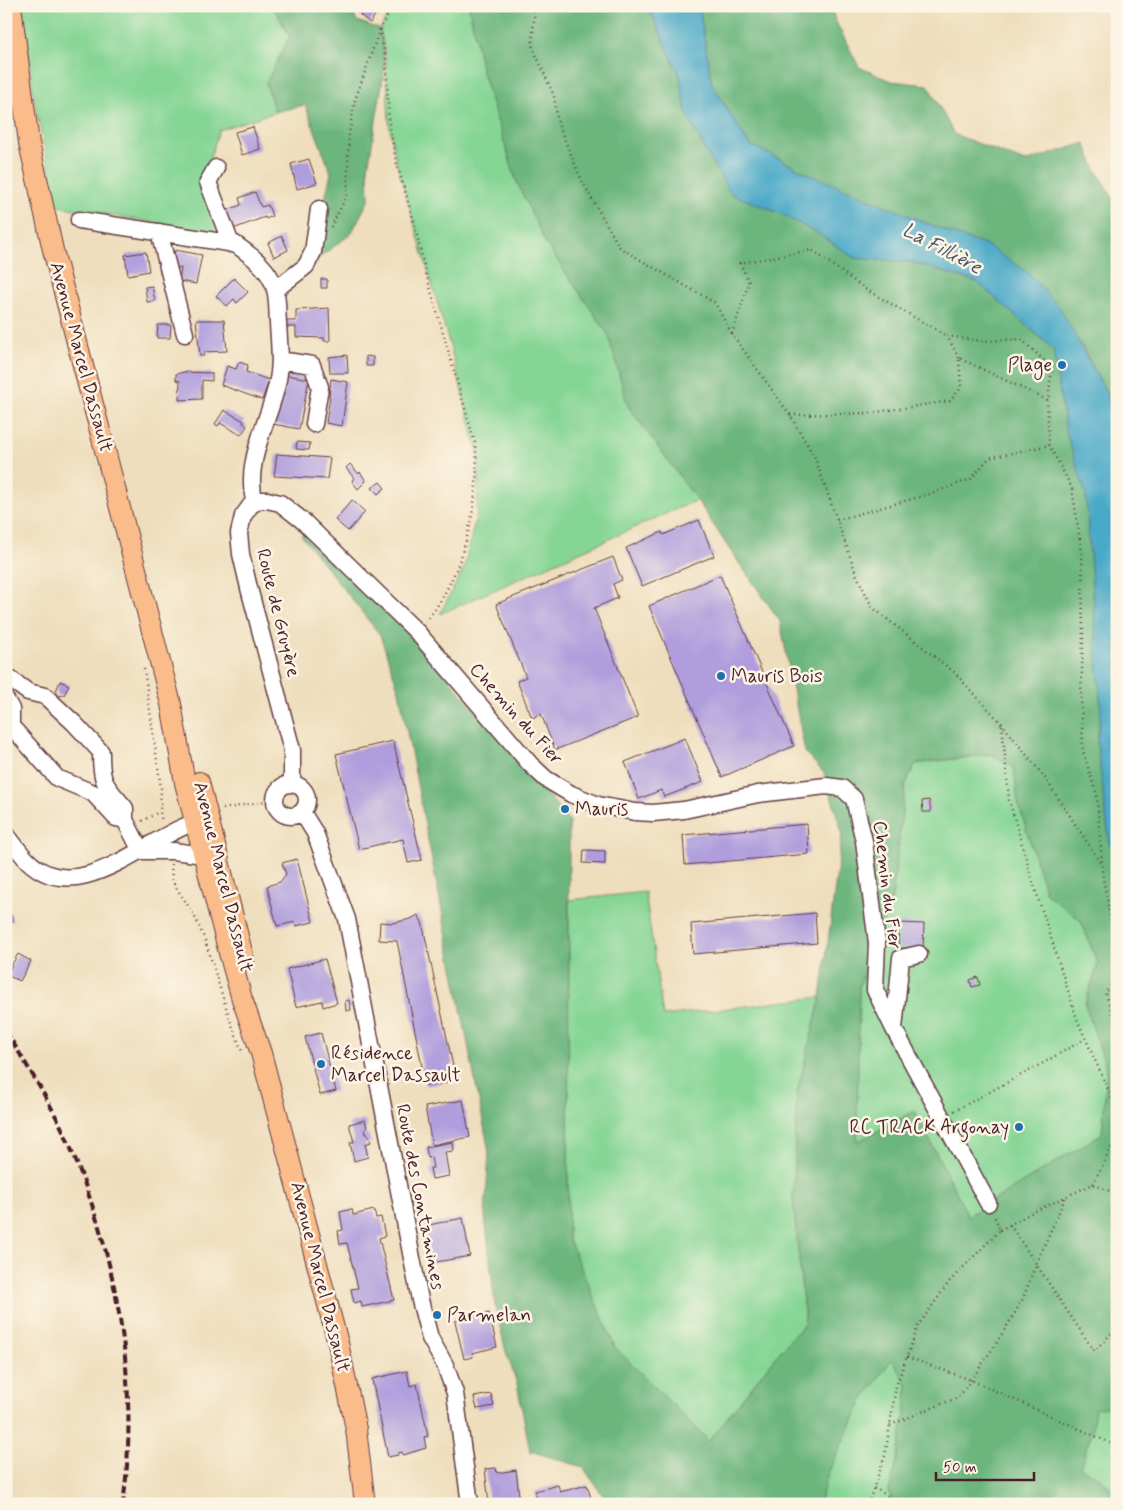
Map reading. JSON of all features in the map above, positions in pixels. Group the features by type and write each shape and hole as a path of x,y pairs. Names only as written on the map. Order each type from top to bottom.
{"main road":[{"name":"Avenue Marcel Dassault","path":"11,6 23,104 39,187 56,260 171,704 186,783 202,820 253,1056 338,1343 356,1429 365,1504"},
{"name":"Avenue Marcel Dassault","path":"171,704 199,780 203,795 202,820"}],"street":[{"path":"216,168 208,182 231,244"},
{"path":"275,290 306,266 313,252 319,209"},
{"path":"79,220 235,244 251,255 264,268 275,290 280,360 277,386 257,448 251,478 251,489 255,502"},
{"path":"159,232 185,334"},
{"path":"280,360 312,365 320,387 314,424"},
{"name":"Chemin du Fier","path":"255,502 260,500 274,501 294,512 417,632 530,764 546,779 584,800 616,810 653,813 684,810 758,794 798,788 826,786 842,788 854,799 864,841 876,943 875,990 894,1029"},
{"name":"Route de Gruyère","path":"255,502 246,510 240,523 241,554 248,588 292,750 292,784"},
{"path":"6,676 31,693 45,696 101,752 101,770 104,783 125,808 127,823 141,851"},
{"path":"31,693 9,705 11,726 57,778 93,793 116,818 127,823"},
{"path":"84,788 96,781 101,770"},
{"path":"287,784 292,784 302,788 307,802 302,812 291,816 284,814 278,809 275,799 280,789 287,784"},
{"name":"Route des Contamines","path":"302,812 315,833 347,919 420,1300 430,1338 445,1365 455,1393 470,1504"},
{"path":"6,834 29,861 45,872 62,878 79,878 97,872 141,851 170,833 202,820"},
{"path":"141,851 210,853"},
{"path":"918,954 901,958 894,1029 988,1203"}],"path":[{"path":"329,229 335,222 347,195 349,134 354,108 380,29 393,6"},
{"path":"535,6 532,45 554,96 558,124 583,183 620,248 715,304 732,334 790,415 815,458 857,576 872,607 954,672 1002,724 1045,778 1102,866"},
{"path":"380,29 386,60 389,123 396,161 414,222 426,274 475,443 477,461 478,479 462,551 454,576 447,592 417,632"},
{"path":"732,334 749,282 740,263 812,250 864,289 947,336 981,341 1021,339 1052,368 1048,408"},
{"path":"790,415 870,413 950,402 961,388 959,358 947,336"},
{"path":"959,358 1047,400 1049,445 1072,488 1082,553 1083,639 1080,694 1083,751 1096,796 1102,866 1117,953"},
{"path":"837,520 930,494 971,478 989,458 1049,445"},
{"path":"1002,724 1010,800 1032,879 1078,1022 1117,1109"},
{"path":"203,795 215,806 224,809 275,799"},
{"path":"127,823 160,812"},
{"path":"172,851 172,881 194,915 205,940 230,1020 253,1056"},
{"path":"1117,978 1106,992 1117,1026"},
{"path":"958,1109 1085,1039"},
{"path":"868,1504 885,1456 896,1386 918,1326 949,1282 1000,1230 1093,1184 1117,1136"},
{"path":"1093,1184 1117,1194"},
{"path":"890,1425 958,1397 994,1347 1022,1301 1065,1198"},
{"path":"988,1203 1000,1230"},
{"path":"1010,1225 1094,1351 1117,1328"},
{"path":"907,1357 971,1380 1117,1446"},
{"path":"874,1488 902,1504"}],"green space":[{"path":"23,6 273,6 290,36 266,83 275,112 219,130 204,177 226,235 57,206 34,100"},
{"path":"273,6 348,6 357,21 380,29 385,67 368,168 369,199 351,234 310,264 331,173 305,105 275,112 266,83 290,37"},
{"path":"393,6 469,6 482,72 516,180 546,244 608,334 628,406 697,500 440,614 464,568 477,512 479,458 452,353 396,161 389,123 386,60 380,29"},
{"path":"469,6 646,6 654,19 679,74 686,112 705,150 731,194 777,212 822,236 854,258 911,262 977,282 1053,349 1066,431 1086,495 1101,710 1097,742 1109,841 1117,856 1117,1407 1095,1408 1092,1432 1080,1467 1097,1476 1117,1493 1117,1504 893,1504 889,1491 896,1466 906,1410 907,1384 892,1359 862,1401 828,1473 819,1504 609,1504 583,1467 530,1451 517,1383 506,1352 495,1306 485,1215 489,1152 399,691 380,635 301,535 312,528 410,633 569,820 568,1238 615,1347 709,1441 772,1361 805,1323 793,1198 797,1093 821,997 842,832 824,773 805,752 780,621 697,500 628,406 608,334 546,244 516,180 482,72","holes":["992,754 1014,767 1018,802 1046,893 1081,921 1098,964 1085,1004 1107,1070 1102,1134 968,1216 915,1111 857,1142 859,987 892,898 905,786 915,764"]},
{"path":"699,6 832,6 834,18 859,67 891,81 928,85 954,134 1025,162 1085,143 1095,168 1117,205 1117,448 1107,394 1083,348 1070,329 988,246 958,236 809,174 749,144 712,84"},
{"path":"992,754 1014,767 1018,802 1046,893 1081,921 1098,964 1085,1004 1107,1070 1102,1134 968,1216 915,1111 856,1143 859,987 892,898 905,786 915,764"},
{"path":"645,892 663,1016 821,997 797,1093 793,1198 805,1323 772,1361 709,1441 615,1347 568,1238 569,900"},
{"path":"892,1358 907,1384 906,1410 896,1466 889,1491 893,1504 819,1504 828,1473 862,1401"},
{"path":"1116,1406 1117,1493 1097,1476 1080,1467 1092,1432 1094,1407"}],"water":[{"name":"La Fillière","path":"646,6 699,6 712,84 749,144 809,174 958,236 988,246 1027,272 1060,308 1107,394 1117,448 1117,856 1109,841 1097,742 1101,710 1086,495 1066,431 1053,349 977,282 911,262 854,258 822,236 777,212 731,194 705,150 686,112 679,74 654,19"}],"building":[{"path":"366,6 381,6 370,23 360,15"},
{"path":"253,127 260,149 242,155 235,132"},
{"path":"309,159 317,183 297,189 291,164"},
{"path":"255,192 261,207 268,205 272,216 233,229 225,211 241,205 239,198"},
{"path":"282,236 288,250 274,257 268,243"},
{"path":"175,250 202,255 196,284 179,281 181,268 172,267"},
{"path":"146,252 149,271 128,275 125,255"},
{"path":"234,278 248,292 237,303 234,299 227,306 216,296"},
{"path":"321,279 327,279 327,288 321,288"},
{"path":"152,286 155,301 147,302 145,287"},
{"path":"329,308 330,341 324,341 324,338 296,337 296,327 286,327 286,321 296,321 296,310"},
{"path":"196,320 224,320 227,351 204,352 204,356 200,356"},
{"path":"158,325 171,325 170,338 157,338"},
{"path":"347,355 348,373 330,373 329,357"},
{"path":"366,356 373,357 373,366 366,366"},
{"path":"239,362 248,365 246,372 269,380 262,400 221,385 227,366 236,369"},
{"path":"184,372 212,373 212,381 202,380 202,399 179,400 180,381 176,380 176,374"},
{"path":"286,375 309,379 299,429 273,424"},
{"path":"331,379 348,382 342,426 326,423"},
{"path":"224,410 244,421 243,423 247,426 241,435 220,423 218,426 215,424"},
{"path":"297,442 310,443 309,450 296,449"},
{"path":"277,454 330,458 327,479 274,476"},
{"path":"350,464 359,474 360,472 366,481 358,489 352,481 354,478 346,468"},
{"path":"380,482 385,488 378,494 372,488"},
{"path":"352,500 365,512 348,531 335,520"},
{"path":"699,520 714,556 642,586 626,548 662,532 663,535"},
{"path":"613,557 622,580 613,584 618,598 594,608 638,717 555,750 541,714 532,718 517,681 526,677 496,604"},
{"path":"720,575 794,746 722,777 649,606"},
{"path":"60,681 69,685 64,695 59,696 56,691"},
{"path":"685,738 703,782 664,797 661,790 639,799 625,762"},
{"path":"393,741 422,860 408,863 403,839 359,849 336,754"},
{"path":"929,800 931,812 923,812 922,801"},
{"path":"807,824 809,854 685,865 683,835"},
{"path":"584,850 605,851 605,864 583,863"},
{"path":"297,859 313,922 296,926 295,922 277,926 267,886 280,882 286,874 282,863"},
{"path":"6,903 13,921 6,923"},
{"path":"815,913 817,943 693,954 691,924"},
{"path":"418,915 422,922 456,1080 426,1086 397,941 379,940 380,922 393,923 411,919"},
{"path":"899,923 924,924 923,949 898,948"},
{"path":"18,954 31,961 20,981 6,975"},
{"path":"325,959 337,1003 323,1007 322,1001 296,1007 287,969"},
{"path":"978,977 980,985 972,987 970,980"},
{"path":"349,1000 351,1010 346,1011 345,1001"},
{"name":"Résidence Marcel Dassault","path":"321,1033 336,1091 320,1095 305,1037"},
{"path":"463,1100 470,1137 432,1145 425,1107"},
{"path":"365,1120 366,1134 368,1134 371,1142 365,1144 368,1157 354,1161 350,1142 354,1142 349,1124"},
{"path":"453,1142 454,1151 445,1152 449,1176 432,1179 431,1157 428,1158 426,1147"},
{"path":"352,1209 353,1215 374,1210 376,1218 381,1217 385,1236 379,1238 394,1300 362,1307 361,1301 354,1303 351,1289 358,1288 347,1243 340,1244 338,1231 343,1230 340,1212"},
{"path":"463,1218 470,1256 431,1263 424,1226"},
{"path":"489,1313 497,1347 472,1353 473,1357 464,1359 455,1321"},
{"path":"407,1371 410,1386 417,1384 428,1436 424,1437 426,1448 403,1455 402,1452 388,1457 372,1379"},
{"path":"491,1394 494,1406 477,1409 474,1397"},
{"path":"496,1468 497,1473 516,1470 520,1504 489,1504 485,1469"},
{"path":"558,1485 560,1492 587,1485 591,1498 588,1498 589,1504 538,1504 535,1491"}],"railway":[{"path":"6,1031 45,1096 66,1137 84,1180 110,1271 120,1317 126,1363 128,1410 123,1504"}],"place":[{"name":"Plage","path":"1062,365"},
{"name":"Mauris Bois","path":"721,676"},
{"name":"Mauris","path":"565,809"},
{"name":"Résidence Marcel Dassault","path":"321,1064"},
{"name":"RC TRACK Argonay","path":"1019,1127"},
{"name":"Parmelan","path":"437,1315"}]}
